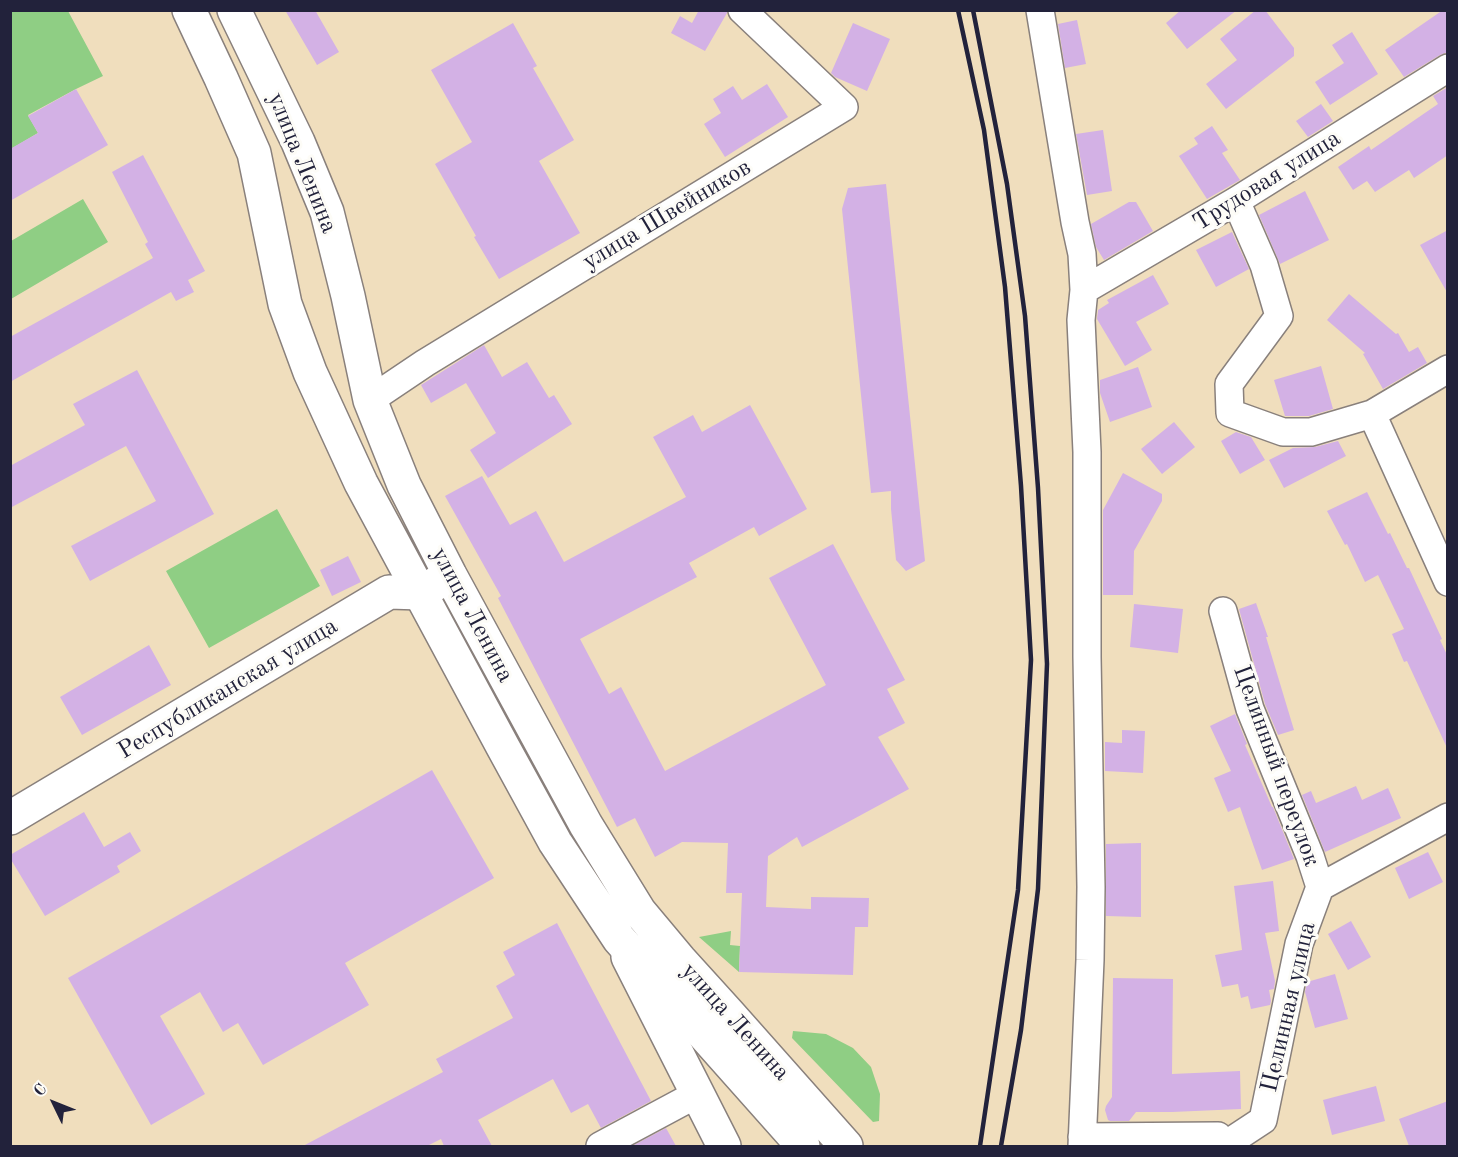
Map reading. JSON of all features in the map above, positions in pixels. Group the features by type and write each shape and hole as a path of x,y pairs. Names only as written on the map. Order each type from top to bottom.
{"main road":[{"name":"улица Ленина","path":"189,10 254,153 285,304 310,372 361,483 555,842 619,939 724,1146"},
{"name":"улица Ленина","path":"234,10 298,142 327,212 370,400 404,485 450,575 586,825 639,911 846,1146"},
{"path":"421,593 450,575"},
{"name":"Республиканская улица","path":"10,818 389,592 421,593"},
{"name":"улица Ленина","path":"619,939 803,1146"}],"street":[{"name":"улица Швейников","path":"370,400 434,357 844,107 742,10"},
{"path":"1040,10 1082,254 1084,290 1081,320 1087,452 1087,657 1091,887 1082,1142 1218,1136 1225,1145"},
{"name":"Трудовая улица","path":"1084,290 1236,201 1448,68"},
{"path":"1236,201 1264,264 1279,316 1229,384 1230,413 1283,432 1311,432 1372,414 1448,369"},
{"path":"1372,414 1448,582"},
{"name":"Целинный переулок","path":"1223,611 1250,709 1310,856 1320,887"},
{"path":"1320,887 1448,817"},
{"name":"Целинная улица","path":"1225,1145 1263,1120 1299,944 1320,887"},
{"path":"600,1146 697,1094"}],"green space":[{"path":"11,11 68,11 103,76 28,115 38,133 11,149"},
{"path":"83,199 108,242 11,299 11,241"},
{"path":"277,509 320,586 209,648 166,571"},
{"path":"731,931 730,945 740,946 739,972 699,937"},
{"path":"793,1031 826,1034 853,1048 871,1067 880,1094 879,1121 873,1122 792,1038"}],"building":[{"path":"285,10 315,10 339,52 317,65"},
{"path":"699,10 727,10 705,51 671,33 680,16 692,23"},
{"path":"1181,10 1237,10 1187,49 1166,23"},
{"path":"1256,10 1265,10 1294,48 1294,56 1226,109 1206,84 1237,60 1220,39"},
{"path":"1443,10 1448,10 1448,52 1404,77 1385,50"},
{"path":"1077,20 1086,64 1065,68 1058,24"},
{"path":"513,23 537,66 533,68 574,140 539,161 580,233 499,279 435,164 472,142 431,70"},
{"path":"853,23 890,39 867,91 831,73"},
{"path":"1352,32 1378,74 1330,105 1315,82 1344,63 1332,45"},
{"path":"767,84 788,117 725,157 704,124 721,113 713,99 733,86 742,100"},
{"path":"1448,87 1448,155 1414,178 1409,170 1375,192 1367,181 1353,190 1338,167 1369,146 1371,150 1438,104 1433,96"},
{"path":"76,89 108,145 10,201 10,149 38,133 28,116"},
{"path":"1321,104 1333,121 1308,137 1296,121"},
{"path":"1212,126 1228,150 1222,153 1240,180 1207,199 1179,156 1198,144 1194,138"},
{"path":"1103,130 1112,191 1087,195 1076,134"},
{"path":"143,155 205,271 188,280 194,292 176,301 171,292 10,382 10,337 153,258 145,244 148,242 112,172"},
{"path":"886,184 925,561 906,571 896,560 891,491 871,493 842,209 848,188"},
{"path":"1305,191 1329,240 1280,264 1259,215"},
{"path":"1129,202 1136,202 1153,231 1104,260 1096,247 1091,224"},
{"path":"1448,230 1448,294 1420,245"},
{"path":"1232,232 1249,269 1216,287 1196,250"},
{"path":"1153,275 1169,304 1136,322 1152,350 1125,366 1097,319 1098,310 1109,303 1107,300"},
{"path":"1349,294 1396,334 1398,333 1409,352 1418,347 1427,363 1383,389 1363,354 1365,353 1327,320"},
{"path":"484,345 502,377 527,362 549,398 554,395 572,424 488,478 470,450 496,433 466,383 431,403 421,385"},
{"path":"1321,366 1333,409 1309,416 1285,416 1274,380"},
{"path":"1138,367 1152,407 1110,422 1100,393 1100,380"},
{"path":"137,370 214,514 90,581 71,546 156,501 126,446 10,508 10,466 85,425 73,404"},
{"path":"750,405 807,509 759,536 754,527 689,563 697,577 580,639 609,694 621,687 665,771 826,685 769,578 833,544 905,680 887,689 905,723 878,737 909,789 802,847 797,837 768,856 766,907 811,909 811,897 869,898 868,927 855,927 853,975 739,972 742,893 726,893 728,843 682,842 655,857 635,818 617,827 498,598 501,596 445,496 482,476 510,525 536,511 564,562 686,497 653,437 693,415 702,432"},
{"path":"1174,422 1195,447 1162,474 1141,449"},
{"path":"1236,432 1251,437 1265,460 1240,474 1221,441"},
{"path":"1338,441 1346,456 1284,488 1269,460 1293,448 1315,447"},
{"path":"1123,473 1162,494 1162,501 1134,551 1133,595 1103,595 1103,510"},
{"path":"1367,492 1388,534 1390,533 1409,568 1448,657 1448,750 1392,634 1404,629 1378,575 1365,582 1347,544 1345,545 1327,511"},
{"path":"348,556 361,582 332,596 320,570"},
{"path":"1256,603 1294,730 1278,735 1265,704 1239,609"},
{"path":"1134,604 1183,609 1178,653 1130,647"},
{"path":"149,645 171,685 82,735 60,697"},
{"path":"1235,714 1247,744 1245,745 1294,859 1262,870 1240,807 1228,812 1214,778 1231,771 1210,726"},
{"path":"1122,730 1145,731 1143,773 1105,771 1105,742 1122,743"},
{"path":"432,770 494,878 345,963 369,1005 263,1065 238,1023 223,1032 200,992 160,1016 205,1094 151,1125 68,978"},
{"path":"1356,786 1362,800 1388,788 1401,818 1325,852 1302,795 1311,791 1316,803"},
{"path":"84,812 104,847 130,832 141,851 117,866 120,872 45,916 10,855"},
{"path":"1141,843 1141,917 1106,916 1106,844"},
{"path":"1428,852 1443,882 1409,899 1395,868"},
{"path":"1273,881 1279,931 1265,933 1275,981 1274,989 1269,990 1270,1005 1251,1009 1248,996 1241,998 1238,984 1222,987 1215,955 1242,950 1234,886"},
{"path":"1351,921 1371,957 1348,970 1328,934"},
{"path":"557,923 651,1101 601,1128 588,1104 571,1113 553,1079 478,1120 492,1146 444,1146 441,1139 427,1146 303,1146 443,1072 436,1059 513,1018 496,986 515,975 503,952"},
{"path":"1335,974 1348,1019 1315,1028 1305,992 1307,982"},
{"path":"1113,978 1173,979 1172,1074 1240,1071 1241,1109 1136,1112 1129,1121 1108,1120 1105,1110 1112,1097"},
{"path":"1376,1086 1385,1121 1332,1135 1323,1100"},
{"path":"1448,1101 1448,1146 1409,1146 1399,1119"},
{"path":"666,1128 676,1146 632,1146"}],"railway":[{"path":"958,10 984,130 1005,287 1021,486 1031,660 1018,890 980,1146"},
{"path":"973,10 1007,184 1025,316 1038,488 1047,664 1038,889 1021,1030 1001,1146"}]}
